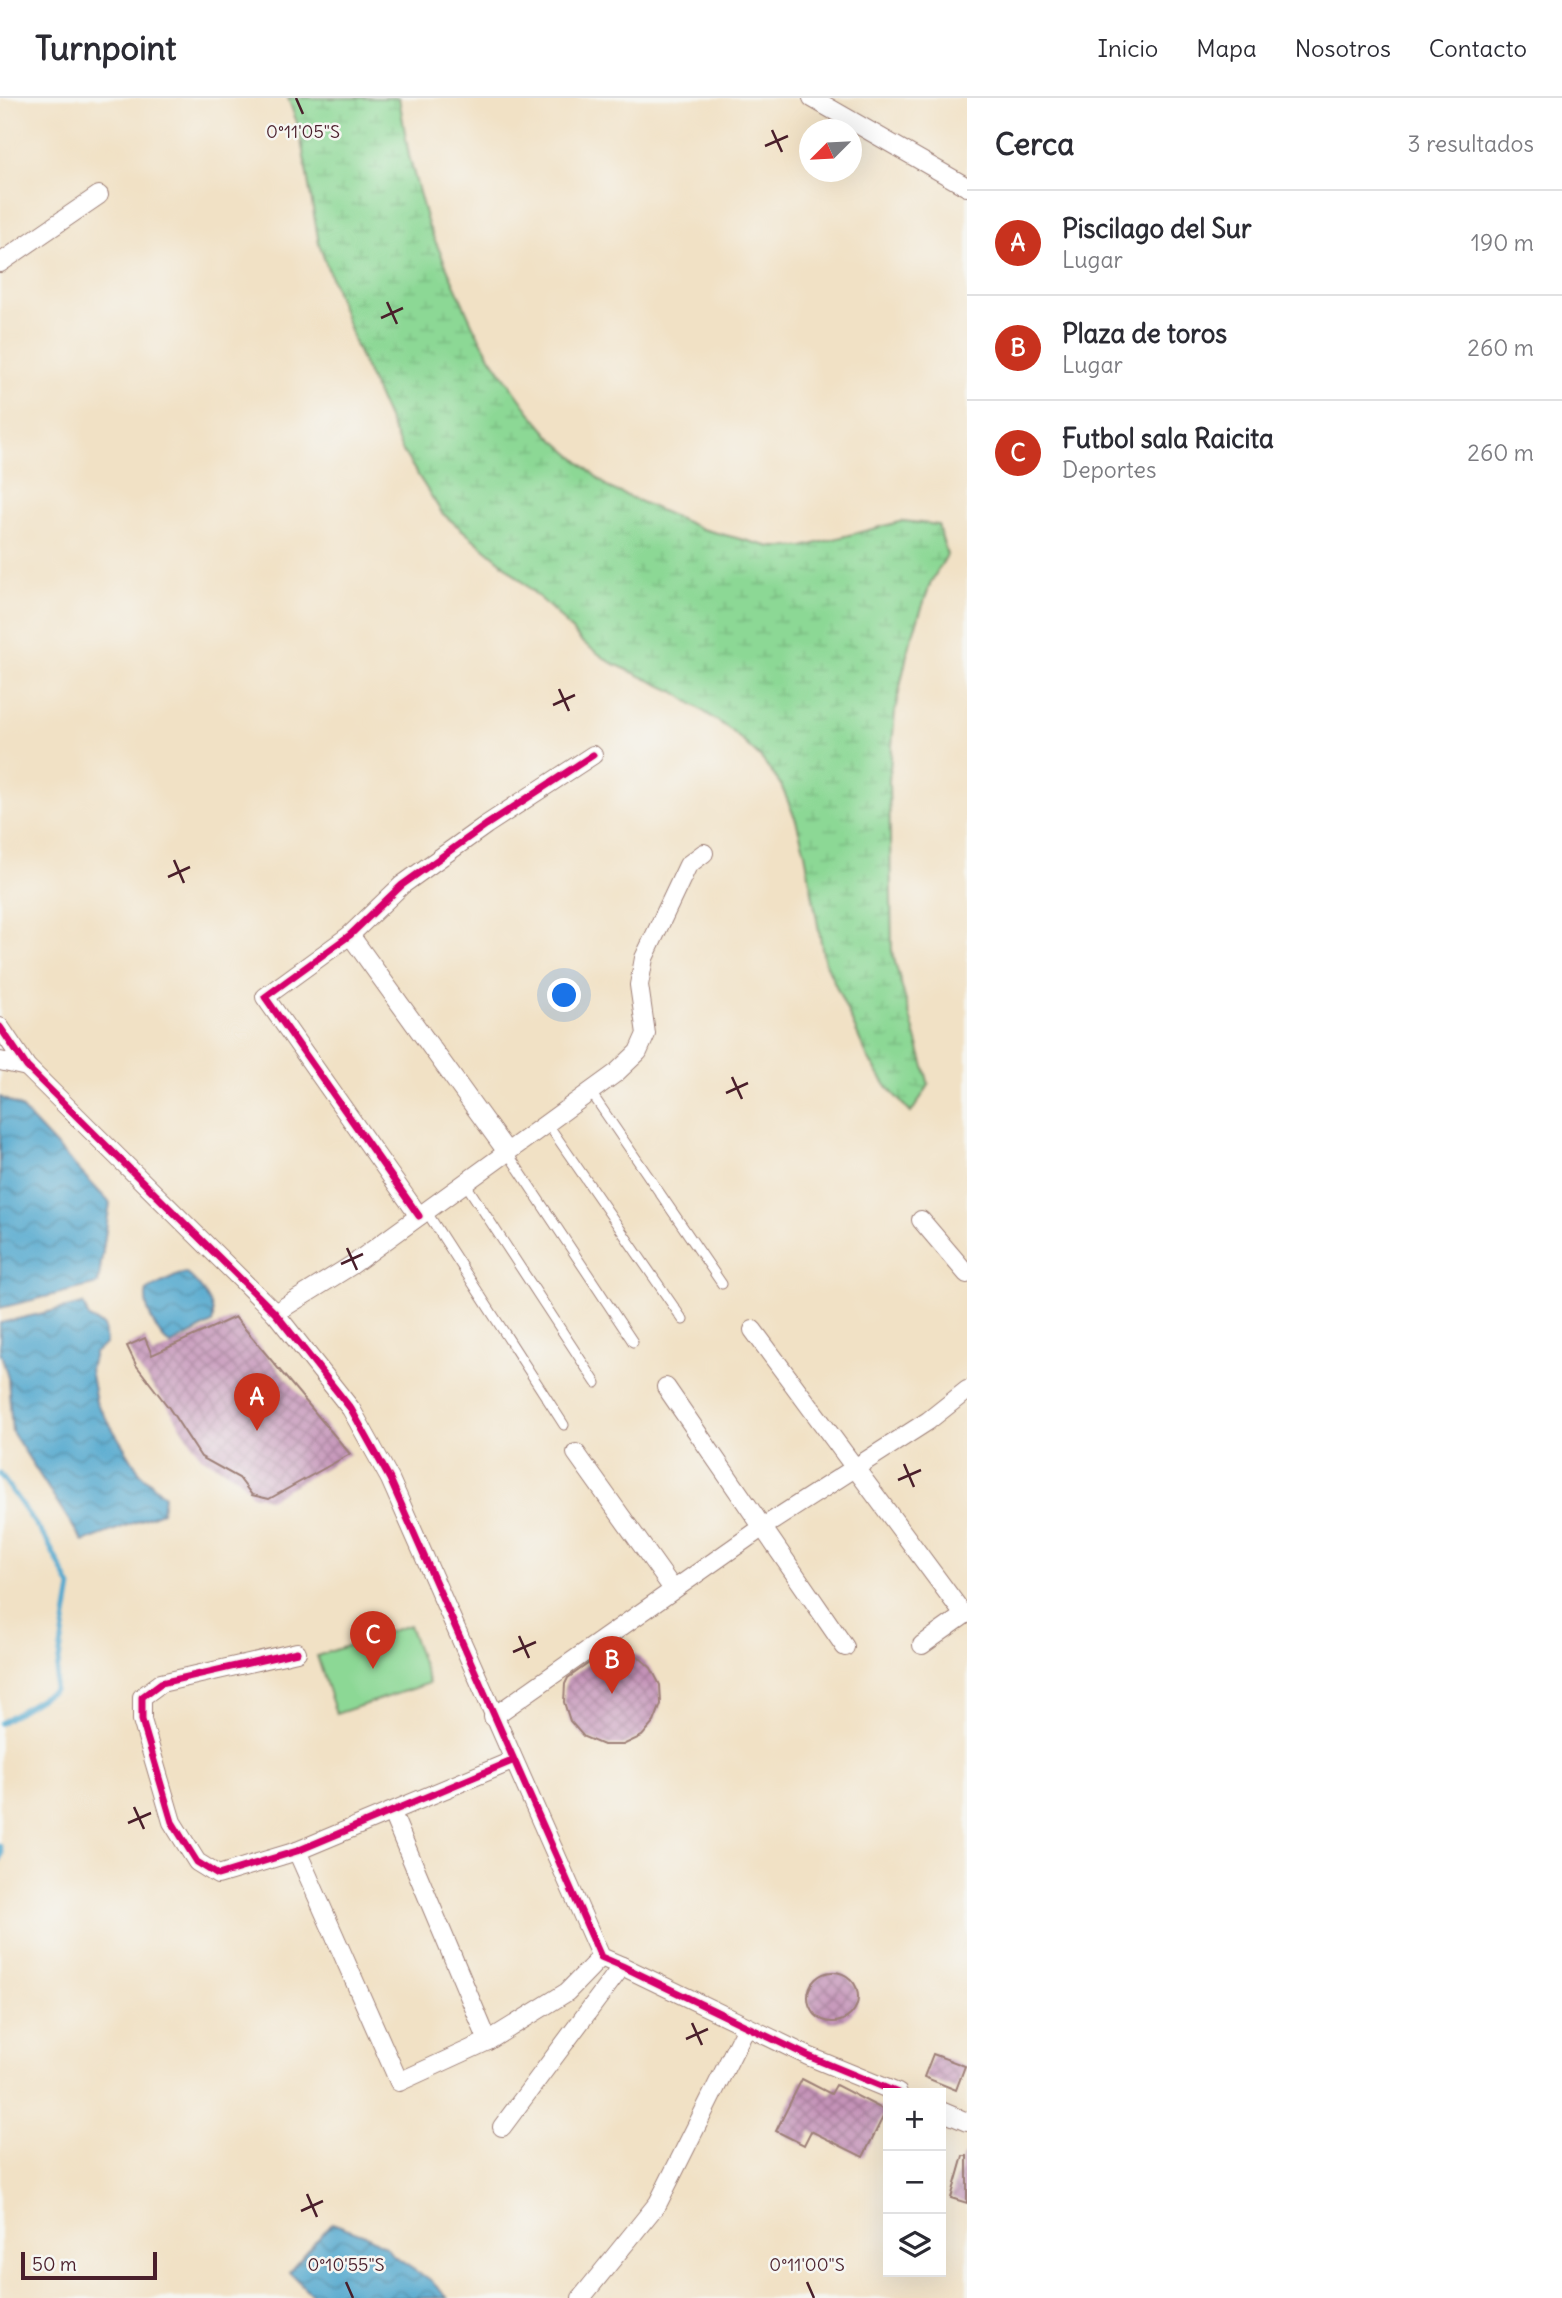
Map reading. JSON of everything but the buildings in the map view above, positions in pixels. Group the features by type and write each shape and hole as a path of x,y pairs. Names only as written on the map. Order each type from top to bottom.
{"street":[{"path":"812,98 967,187"},
{"path":"0,262 99,195"},
{"path":"423,1213 265,997 350,935 402,885 486,825 593,755"},
{"path":"275,1313 352,1265 616,1073 638,1052 646,1034 639,985 644,958 688,865 704,853"},
{"path":"350,935 507,1152"},
{"path":"0,1027 27,1067 275,1313 351,1409 390,1479 600,1957 808,2056 886,2088"},
{"path":"0,1061 27,1067"},
{"path":"921,1220 967,1274"},
{"path":"753,1330 965,1614 922,1645"},
{"path":"666,1387 845,1647"},
{"path":"493,1717 763,1527 928,1421 967,1390"},
{"path":"576,1453 673,1589"},
{"path":"297,1651 161,1684 142,1697 142,1720 172,1822 197,1862 218,1875 297,1852 512,1761"},
{"path":"392,1812 488,2041"},
{"path":"297,1852 399,2082 488,2041 567,1992 600,1957"},
{"path":"502,2127 622,1966"},
{"path":"581,2298 658,2203 746,2027"},
{"path":"946,2113 967,2122"}],"lane":[{"path":"590,1091 722,1284"},
{"path":"547,1122 683,1320"},
{"path":"507,1152 633,1342"},
{"path":"465,1182 596,1383"},
{"path":"423,1213 564,1425"}],"green space":[{"path":"288,98 399,98 409,156 428,225 474,328 491,358 529,411 551,437 609,488 702,529 771,547 803,547 903,521 938,525 947,555 931,582 909,645 895,711 889,781 892,951 929,1085 911,1113 887,1087 868,1058 824,959 805,853 796,820 781,785 761,758 732,731 675,692 610,662 582,642 557,614 501,562 442,513 402,450 356,347 319,244 299,128"},
{"path":"409,1625 429,1683 336,1714 317,1656"}],"water":[{"path":"0,1097 19,1106 110,1203 98,1284 0,1308"},
{"path":"186,1273 202,1289 210,1303 212,1323 171,1345 152,1320 147,1304 147,1290"},
{"path":"83,1304 89,1318 104,1326 106,1344 94,1353 90,1369 96,1402 140,1473 164,1495 162,1512 83,1542 12,1432 8,1378 0,1350 0,1323"},
{"path":"332,2223 365,2235 386,2247 392,2255 432,2282 448,2298 315,2298 289,2272"}],"waterway":[{"path":"0,1474 47,1541 71,1587 54,1690 0,1723"},
{"path":"0,1846 0,1861"}],"cycle path":[{"path":"419,1216 265,997 350,935 402,885 486,825 593,755"},
{"path":"0,1027 27,1067 275,1313 351,1409 390,1479 601,1957 808,2056 886,2088"},
{"path":"297,1652 161,1683 142,1697 142,1720 172,1822 197,1862 218,1875 297,1851 512,1761"}],"place":[{"name":"Piscilago del Sur","path":"257,1431"},
{"name":"Futbol sala Raicita","path":"373,1669"},
{"name":"Plaza de toros","path":"612,1694"}]}
